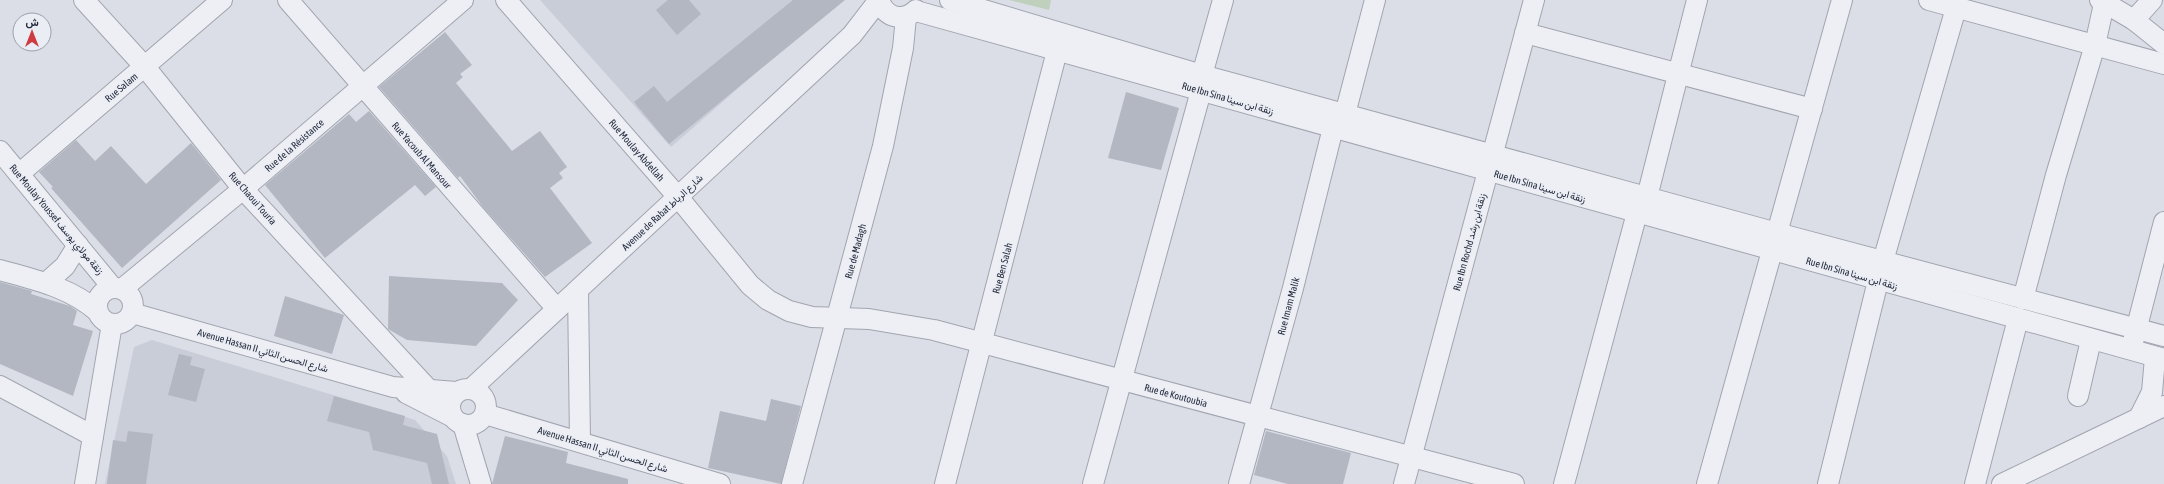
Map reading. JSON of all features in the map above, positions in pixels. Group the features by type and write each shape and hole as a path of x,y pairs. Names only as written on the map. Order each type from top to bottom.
{"street":[{"name":"Rue Chaoui Touria","path":"84,0 145,67 243,189 429,390"},
{"name":"Rue Salam","path":"19,174 222,0"},
{"name":"Rue Yacoub Al Mansour","path":"288,0 557,309"},
{"name":"Rue de la Résistance","path":"113,289 243,189 463,0"},
{"name":"Rue Moulay Abdellah","path":"506,0 678,197 750,284 768,300 789,311 804,315 837,318"},
{"name":"Avenue de Rabat شارع الرباط","path":"464,391 578,290 852,35 879,0"},
{"path":"879,0 886,12 909,11"},
{"name":"Rue Ibn Sina زنقة ابن سينا","path":"953,0 1202,83 1775,242 1878,281 2160,358"},
{"path":"1093,484 1202,83 1223,0"},
{"name":"Rue Imam Malik","path":"1239,484 1339,121 1375,0"},
{"name":"Rue Ibn Rochd زنقة ابن رشد","path":"1404,484 1534,0"},
{"path":"1564,484 1678,74 1697,0"},
{"path":"1707,484 1842,0"},
{"path":"1929,0 2164,64"},
{"path":"2134,20 2152,0"},
{"path":"2023,300 2056,175 2095,45 2102,2 2134,20 2164,44"},
{"path":"1882,261 1956,8"},
{"name":"Avenue de Rabat شارع الرباط","path":"852,35 909,11"},
{"name":"Rue Ibn Sina زنقة ابن سينا","path":"909,11 1057,51 1202,83"},
{"name":"Rue de Madagh","path":"792,484 883,146 909,11"},
{"path":"1525,33 1812,109"},
{"name":"Rue Ben Salah","path":"945,484 1057,51"},
{"name":"Rue Moulay Youssef زنقة مولاي يوسف","path":"0,151 113,289"},
{"path":"2130,351 2164,223"},
{"name":"Rue Ibn Sina زنقة ابن سينا","path":"1775,242 1882,261 2023,300 2164,336"},
{"path":"47,283 65,266 78,245"},
{"path":"0,270 47,283 74,294 97,311 103,320 112,324 126,321 132,313 132,299 113,289 47,283"},
{"path":"1828,484 1878,281"},
{"path":"97,311 97,300 113,289"},
{"path":"578,290 580,442"},
{"name":"Avenue Hassan II شارع الحسن الثاني","path":"132,313 393,387 464,391"},
{"name":"Rue de Koutoubia","path":"837,318 869,319 902,323 1514,484"},
{"path":"1975,484 2018,320"},
{"path":"85,484 112,324"},
{"path":"2078,396 2091,340"},
{"path":"2138,418 2152,392 2160,358"},
{"path":"0,386 93,436"},
{"name":"Avenue Hassan II شارع الحسن الثاني","path":"393,387 458,421"},
{"path":"458,421 476,423 485,414 486,407 482,395 464,391 453,396 450,406 458,421 481,484"},
{"path":"2002,484 2164,406"},
{"name":"Avenue Hassan II شارع الحسن الثاني","path":"485,414 580,442 684,479 720,484"}],"shaded area":[{"path":"540,0 839,0 671,147"},
{"path":"152,340 415,420 447,456 456,484 105,484 134,347"}],"green space":[{"path":"1009,0 1051,0 1049,10"}],"building":[{"path":"668,0 689,0 701,14 677,35 656,10"},
{"path":"793,0 845,0 669,144 634,102 654,86 667,102"},
{"path":"445,32 472,65 460,74 463,77 456,83 512,151 540,131 567,167 559,173 563,178 550,188 592,243 545,277 483,207 460,176 458,178 379,87"},
{"path":"1126,92 1179,108 1161,170 1108,158"},
{"path":"369,111 436,187 425,196 415,185 325,258 265,185 349,114 356,122"},
{"path":"76,140 95,161 111,146 146,184 191,143 221,180 122,268 51,188 53,187 39,172"},
{"path":"389,276 502,283 518,300 476,346 407,340 388,329"},
{"path":"0,282 32,291 31,294 70,306 77,311 73,325 93,331 73,396 0,364"},
{"path":"285,296 344,315 332,354 274,336"},
{"path":"179,354 192,357 190,365 205,369 196,402 168,395"},
{"path":"334,396 405,416 403,425 437,434 449,484 432,484 427,463 373,450 369,432 327,421"},
{"path":"771,399 801,406 781,484 708,468 720,411 766,421"},
{"path":"128,431 153,434 146,484 107,484 113,440 126,442"},
{"path":"1266,431 1351,453 1343,484 1288,484 1254,475"},
{"path":"505,436 568,452 566,463 628,479 628,484 492,484"}]}
